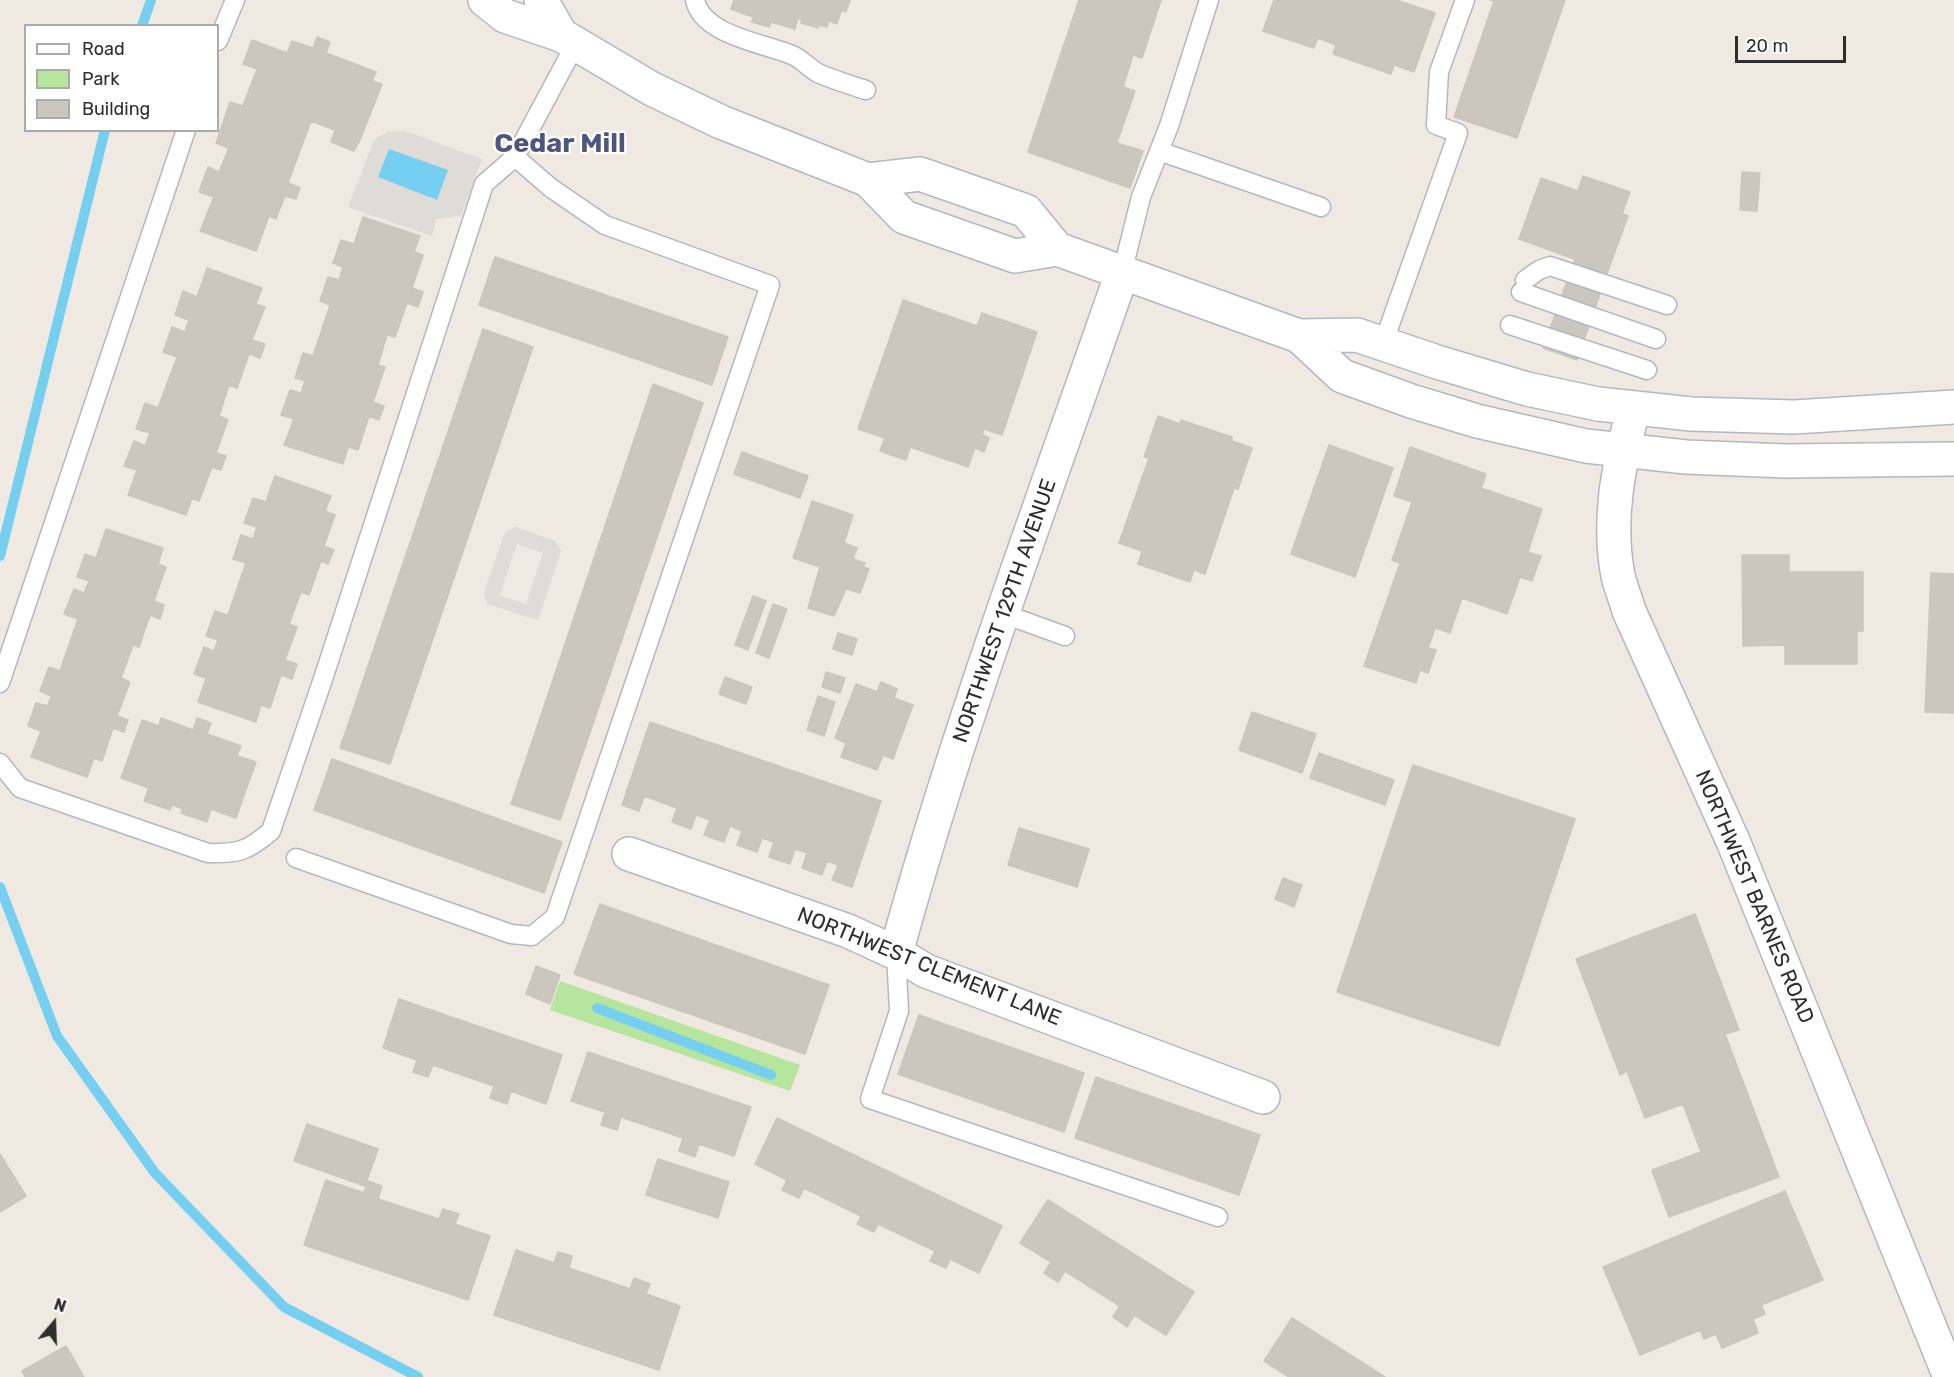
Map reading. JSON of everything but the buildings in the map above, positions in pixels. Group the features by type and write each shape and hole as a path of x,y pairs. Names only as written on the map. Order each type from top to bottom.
{"main road":[{"path":"484,0 505,16 568,40 652,89 721,122 868,180 904,217 1016,256 1057,249 1299,336 1357,335 1527,389 1562,398 1634,410 1794,417 1954,407"},
{"path":"541,0 568,40"},
{"path":"868,180 920,174 1026,211 1057,249"},
{"name":"NORTHWEST 129TH AVENUE","path":"896,953 941,799 1122,273"},
{"path":"1299,336 1342,376 1411,401 1477,421 1550,439 1622,452 1686,457 1786,461 1954,459"},
{"name":"NORTHWEST BARNES ROAD","path":"1634,410 1622,452 1614,493 1613,526 1618,578 1629,611 1733,842 1950,1377"},
{"name":"NORTHWEST CLEMENT LANE","path":"629,854 848,931 896,953 926,971 1263,1097"}],"lane":[{"path":"219,39 235,0"},
{"path":"695,0 704,18 723,31 794,55 817,72 866,90"},
{"path":"1122,273 1141,197 1169,126 1209,0"},
{"path":"1383,344 1458,133 1436,125 1436,114 1439,72 1465,0"},
{"path":"0,763 20,788 208,853 232,854 256,845 271,831 324,676 484,184 515,157 568,40"},
{"path":"0,683 185,132"},
{"path":"1159,151 1321,207"},
{"path":"296,858 511,934 532,936 555,917 770,285 605,225 551,188 515,157"},
{"path":"1656,339 1523,286 1539,270 1550,266 1667,305"},
{"path":"1510,325 1647,370"},
{"path":"1004,614 1065,636"},
{"path":"896,953 899,1011 870,1099 1218,1217"}],"green space":[{"path":"560,981 800,1065 790,1091 550,1010"}],"shaded area":[{"path":"405,131 482,159 461,216 436,219 432,236 348,207 374,140 387,132"},
{"path":"517,527 555,541 561,551 538,620 487,604 484,593 504,535 508,530","holes":["517,544 543,553 526,604 500,596"]}],"water":[{"path":"389,149 448,170 437,200 378,177"}],"waterway":[{"path":"143,24 151,0"},
{"path":"0,556 105,132"},
{"path":"0,887 57,1036 155,1173 284,1307 418,1377"},
{"path":"597,1008 771,1075"}],"district":[{"name":"Cedar Mill","path":"560,144"}]}
